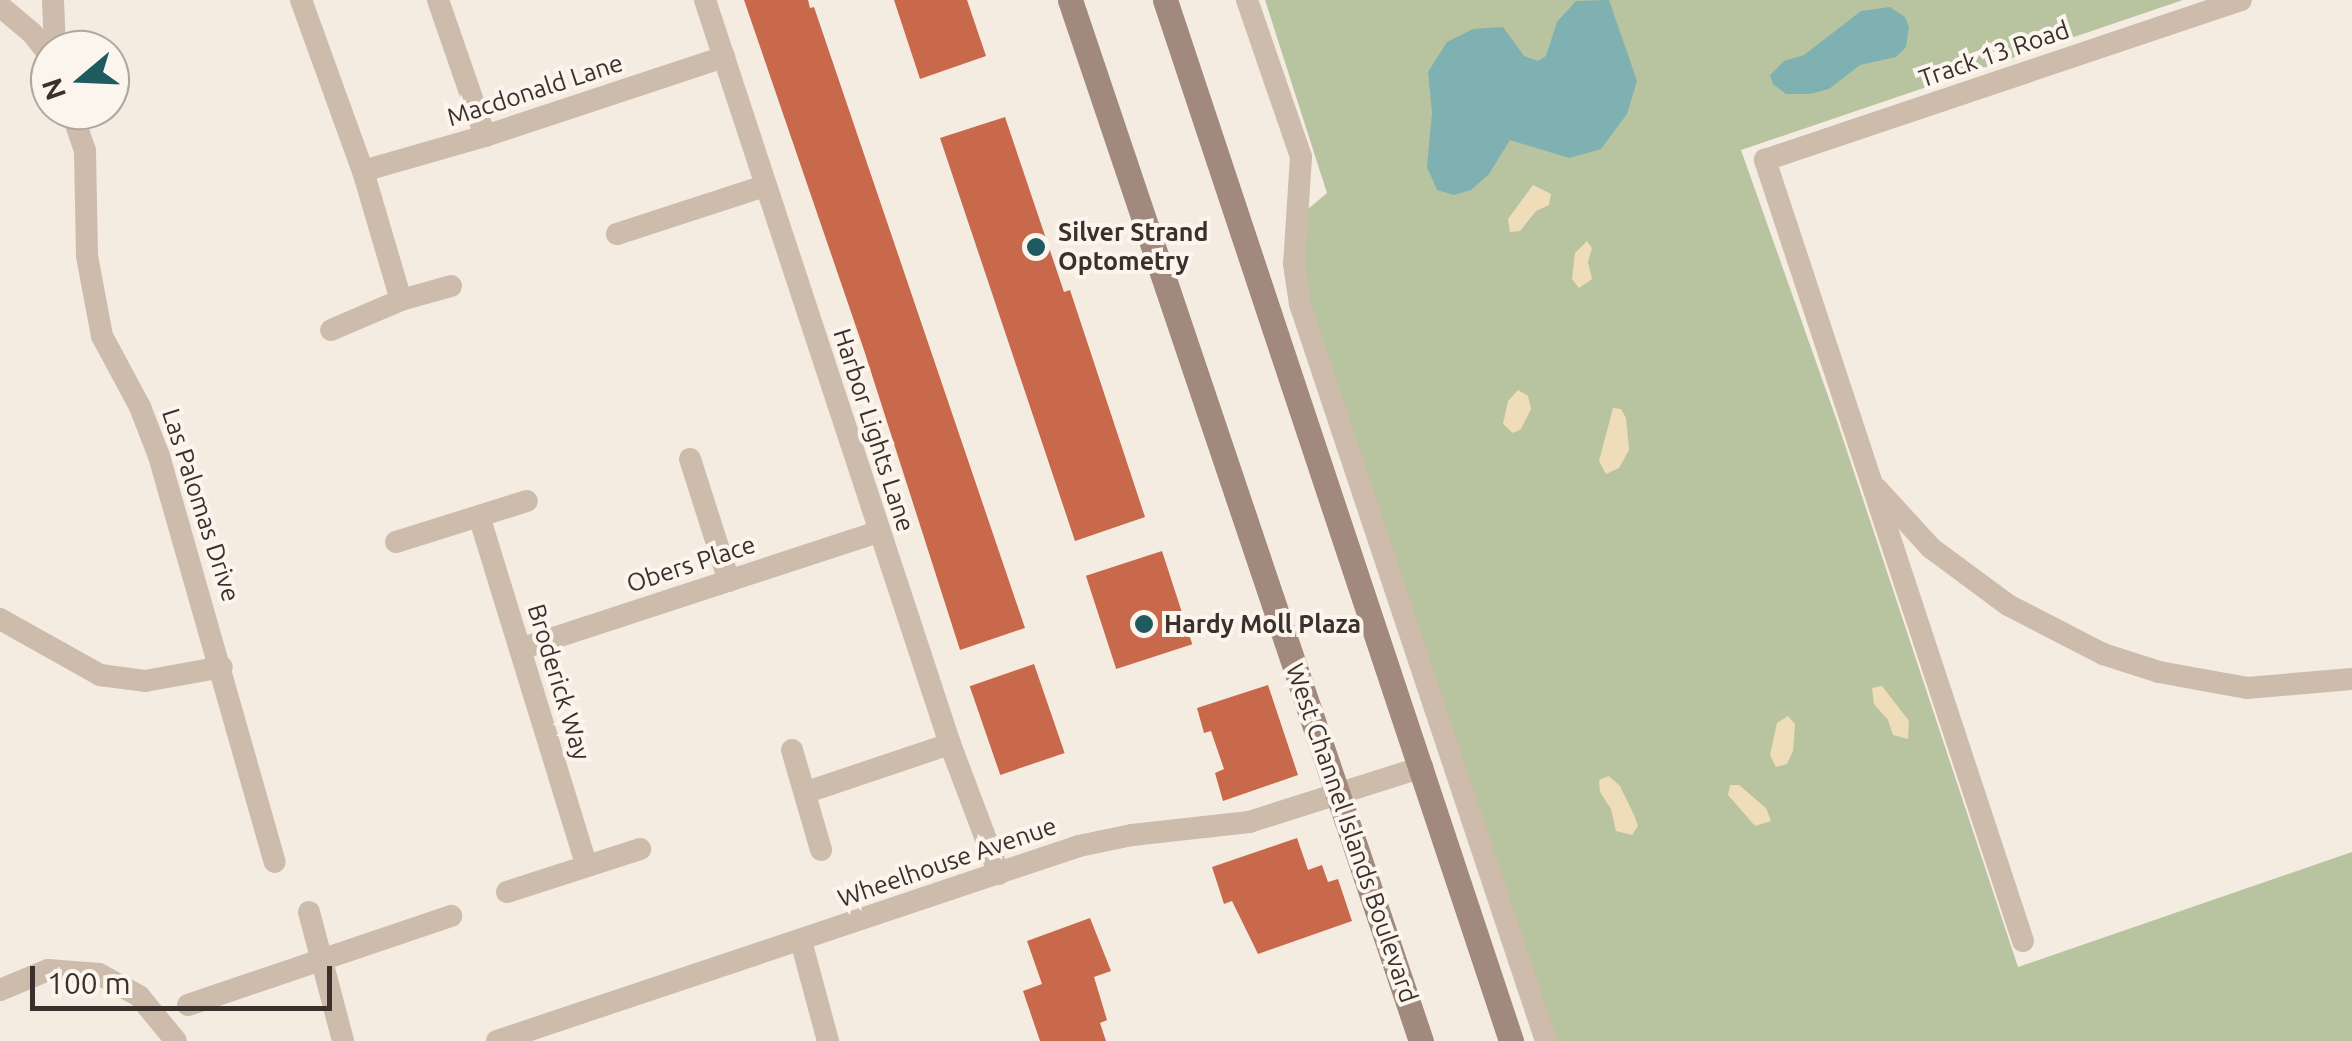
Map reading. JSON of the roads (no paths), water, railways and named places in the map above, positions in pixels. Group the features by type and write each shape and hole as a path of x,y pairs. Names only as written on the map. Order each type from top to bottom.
{"main road":[{"name":"West Channel Islands Boulevard","path":"1070,0 1422,1041"},
{"path":"1165,0 1512,1041"}],"street":[{"path":"52,30 53,0"},
{"path":"301,0 363,171 401,300"},
{"path":"438,0 486,136"},
{"name":"Harbor Lights Lane","path":"705,0 950,744 999,874"},
{"path":"1247,0 1301,157 1302,191 1294,264 1300,304 1546,1041"},
{"name":"Track 13 Road","path":"1870,482 1765,160 2241,0"},
{"path":"0,6 30,30"},
{"name":"Macdonald Lane","path":"363,171 486,136 724,57"},
{"name":"Las Palomas Drive","path":"78,130 85,151 89,274 102,336 140,407 159,456 222,667 274,862"},
{"path":"617,234 765,186"},
{"path":"331,330 401,300 451,286"},
{"path":"690,460 729,581"},
{"path":"1870,482 1932,548 2008,605 2104,654 2159,672 2248,688 2352,679"},
{"path":"1870,482 2022,941"},
{"path":"396,542 528,500"},
{"name":"Broderick Way","path":"479,516 586,864"},
{"name":"Obers Place","path":"520,650 879,532"},
{"path":"0,619 100,674 146,681 222,667"},
{"path":"807,792 950,744"},
{"path":"792,750 821,850"},
{"name":"Wheelhouse Avenue","path":"497,1041 528,1037 1100,840 1249,822 1422,767"},
{"path":"507,892 640,848"},
{"path":"309,912 343,1041"},
{"path":"188,1005 450,916"},
{"path":"801,941 828,1041"},
{"path":"0,990 48,970 99,974 139,996 176,1041"}],"water":[{"path":"1609,0 1637,81 1627,114 1601,149 1569,158 1510,140 1489,174 1471,190 1454,195 1437,190 1427,167 1432,113 1428,72 1447,42 1473,29 1503,27 1524,56 1538,61 1546,56 1557,22 1576,1"},
{"path":"1890,7 1905,17 1909,27 1906,47 1896,57 1860,65 1829,89 1810,94 1786,94 1773,84 1770,75 1784,61 1804,55 1861,11"}],"place":[{"name":"Silver Strand Optometry","path":"1036,247"},
{"name":"Hardy Moll Plaza","path":"1144,624"}]}
